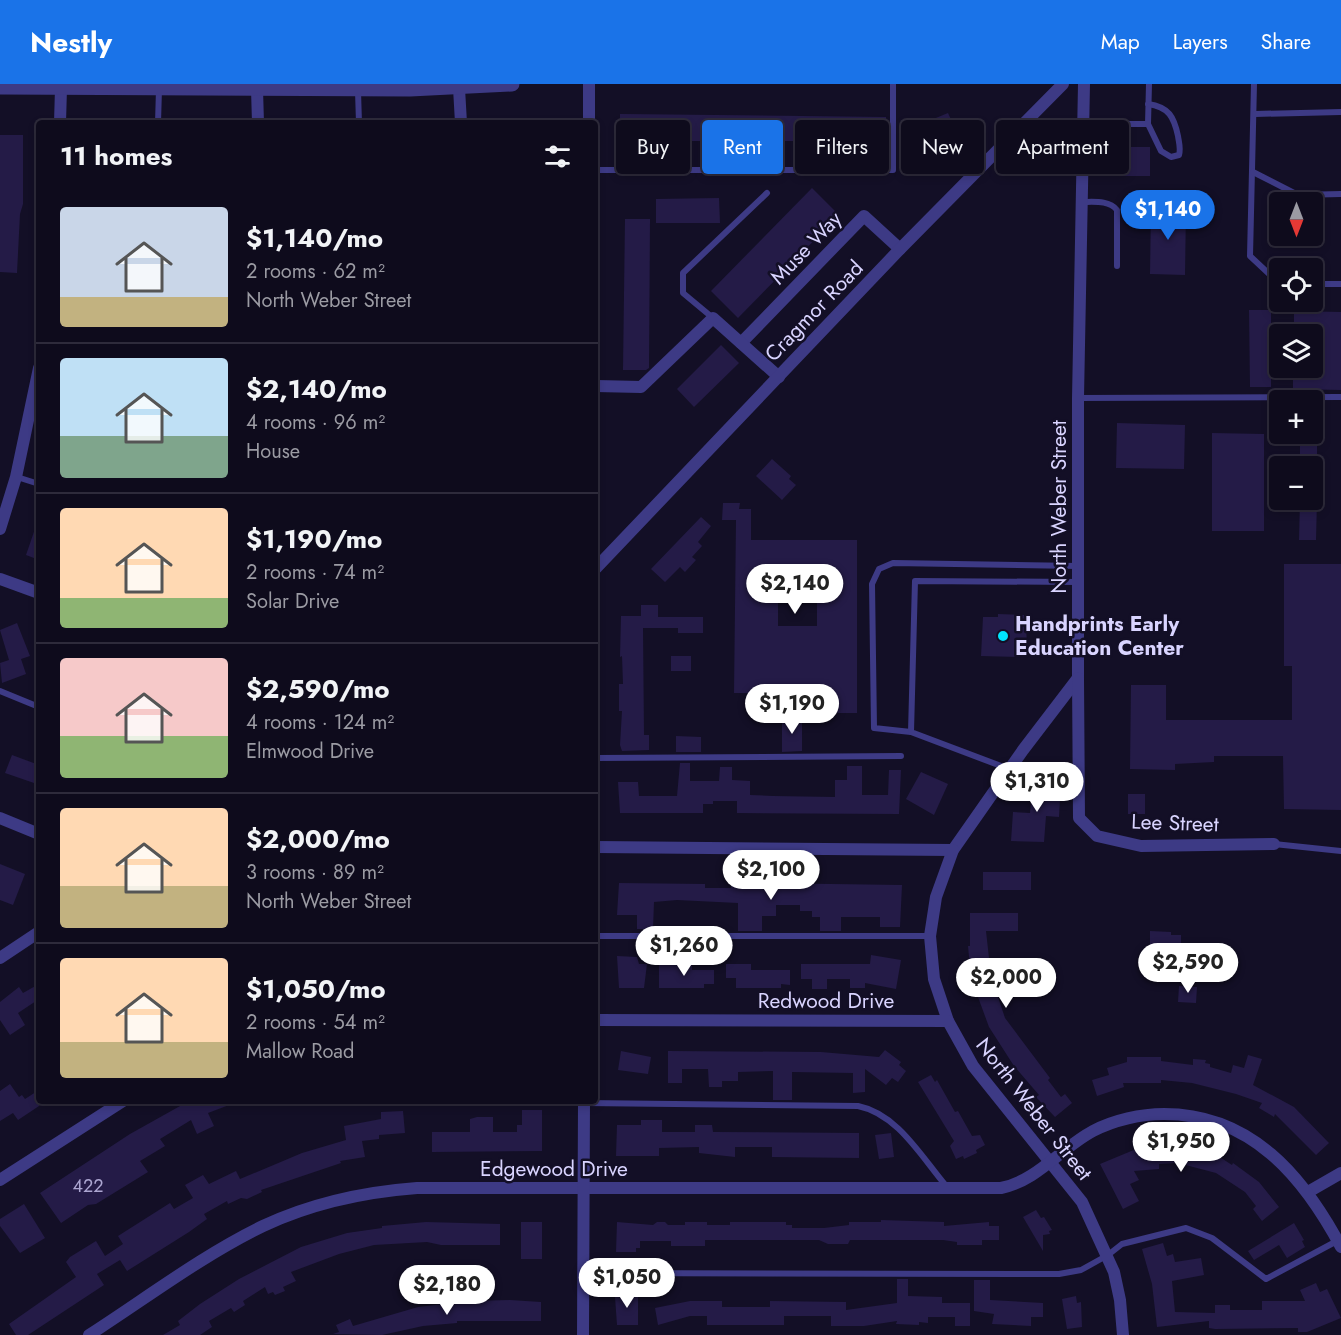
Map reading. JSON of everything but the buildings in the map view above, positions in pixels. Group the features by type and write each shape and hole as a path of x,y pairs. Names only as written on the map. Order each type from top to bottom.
{"street":[{"path":"2,86 358,89 459,88 513,84"},
{"path":"589,84 589,120"},
{"name":"Cragmor Road","path":"598,566 900,249 1063,84"},
{"name":"North Weber Street","path":"1083,120 1084,84"},
{"path":"60,120 61,88"},
{"path":"459,88 461,120"},
{"path":"257,89 258,120"},
{"name":"North Weber Street","path":"1082,174 1078,398 1078,678 1009,769 953,849 936,897 930,936 934,979 948,1021 973,1066 1082,1202 1108,1255 1120,1300 1123,1335"},
{"name":"Muse Way","path":"741,343 864,216 900,249"},
{"path":"598,386 641,387 712,318 778,377"},
{"path":"0,529 16,477 36,382"},
{"path":"0,579 36,592"},
{"name":"Lee Street","path":"1078,678 1079,818 1097,836 1141,846 1274,844"},
{"path":"0,818 36,833"},
{"path":"598,847 953,849"},
{"path":"0,958 36,934"},
{"name":"Redwood Drive","path":"598,1020 948,1021"},
{"path":"0,1180 118,1104"},
{"path":"583,1335 584,1104"},
{"name":"Edgewood Drive","path":"88,1335 237,1240 264,1226 330,1201 384,1191 417,1188 949,1190 1001,1188 1016,1185 1064,1148 1096,1129 1152,1114 1180,1114 1211,1120 1254,1139 1279,1159 1308,1192 1339,1244"},
{"path":"1308,1192 1341,1173"}],"lane":[{"path":"598,170 893,170 893,84"},
{"path":"1148,104 1170,112 1176,129 1179,155 1171,157 1161,152 1148,124 1148,104 1149,84"},
{"path":"1254,84 1250,256 1269,274"},
{"path":"158,120 159,88"},
{"path":"358,89 359,120"},
{"path":"1255,114 1341,112"},
{"path":"1129,124 1148,124"},
{"path":"1253,172 1298,195 1341,194"},
{"path":"712,318 683,293 683,273 767,193"},
{"path":"1082,202 1105,203 1113,205 1117,210 1118,266"},
{"path":"1323,284 1341,284"},
{"path":"1078,398 1341,396"},
{"path":"16,477 36,483"},
{"path":"1009,769 911,732 874,729 872,584 879,569 893,563 1079,566"},
{"path":"911,732 915,581 1079,582"},
{"path":"0,691 36,706"},
{"path":"598,758 901,756"},
{"path":"1274,844 1341,851"},
{"path":"598,936 930,936"},
{"path":"598,1102 858,1106 872,1109 887,1118 902,1133 949,1190"},
{"path":"582,1273 1059,1274 1081,1270 1122,1244 1185,1228 1212,1238 1266,1279 1339,1244"}],"place":[{"name":"Handprints Early Education Center","path":"1003,636"}]}
